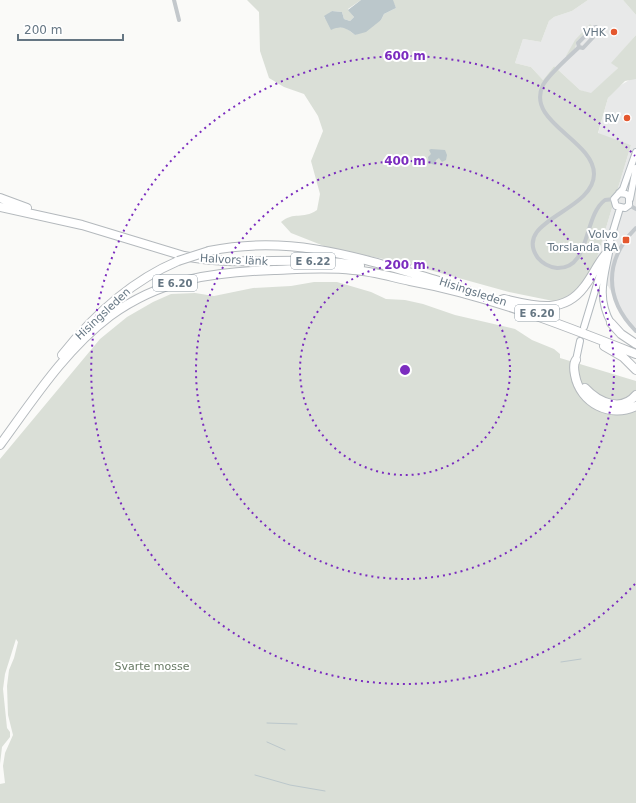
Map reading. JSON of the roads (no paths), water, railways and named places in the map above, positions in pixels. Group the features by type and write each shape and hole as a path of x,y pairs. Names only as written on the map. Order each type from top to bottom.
{"highway":[{"name":"E 6.22","path":"0,198 36,213"},
{"name":"Halvors länk","path":"0,205 82,222 170,248 206,255 249,259 338,259 390,267"},
{"name":"E 6.22","path":"0,213 36,213"},
{"name":"Halvors länk","path":"36,213 199,259 242,262 307,261 348,264 424,283"},
{"name":"Hisingsleden","path":"0,437 68,347 95,318 132,286 149,275 178,261 209,251 242,245 282,244 323,250 390,267 501,300 636,349"},
{"path":"501,300 504,299 543,307 561,305 580,292 605,255"},
{"name":"Hisingsleden","path":"0,445 59,367 86,337 127,305 169,285 195,277 219,273 307,269 355,270 424,283 494,303 636,354"},
{"path":"611,323 618,332 636,344"},
{"path":"588,336 623,357 636,370"},
{"path":"576,360 581,381 588,391 598,399 607,403 617,404 629,401 636,395"},
{"path":"576,360 574,365 577,382 584,394 592,402 606,410 616,411 636,406"}],"street":[{"path":"174,0 179,20"},
{"path":"579,47 583,48 598,32 596,27 578,43 579,47 544,84 541,92 541,102 548,116 589,156 594,167 594,181 589,191 583,198 540,227 534,244 535,251 540,260 546,265 555,268 564,267 574,262 581,251 598,209 605,200 614,199 619,193 629,175 636,152"},
{"path":"614,199 615,204 620,208 625,208 629,202 636,168"},
{"path":"619,193 626,194 629,202 636,209"},
{"path":"584,327 620,208"},
{"path":"636,228 626,240 617,255 611,281 612,293 616,303 636,331"},
{"path":"611,323 605,311 602,297 602,283 612,233"},
{"path":"576,360 580,341"}],"waterway":[{"path":"561,662 581,659"},
{"path":"267,723 297,724"},
{"path":"267,742 285,750"},
{"path":"255,775 290,785 325,791"}],"place":[{"name":"VHK","path":"614,32"},
{"name":"RV","path":"627,118"},
{"name":"Volvo Torslanda RA","path":"626,240"}],"park label":[{"name":"Svarte mosse","path":"152,666"}]}
